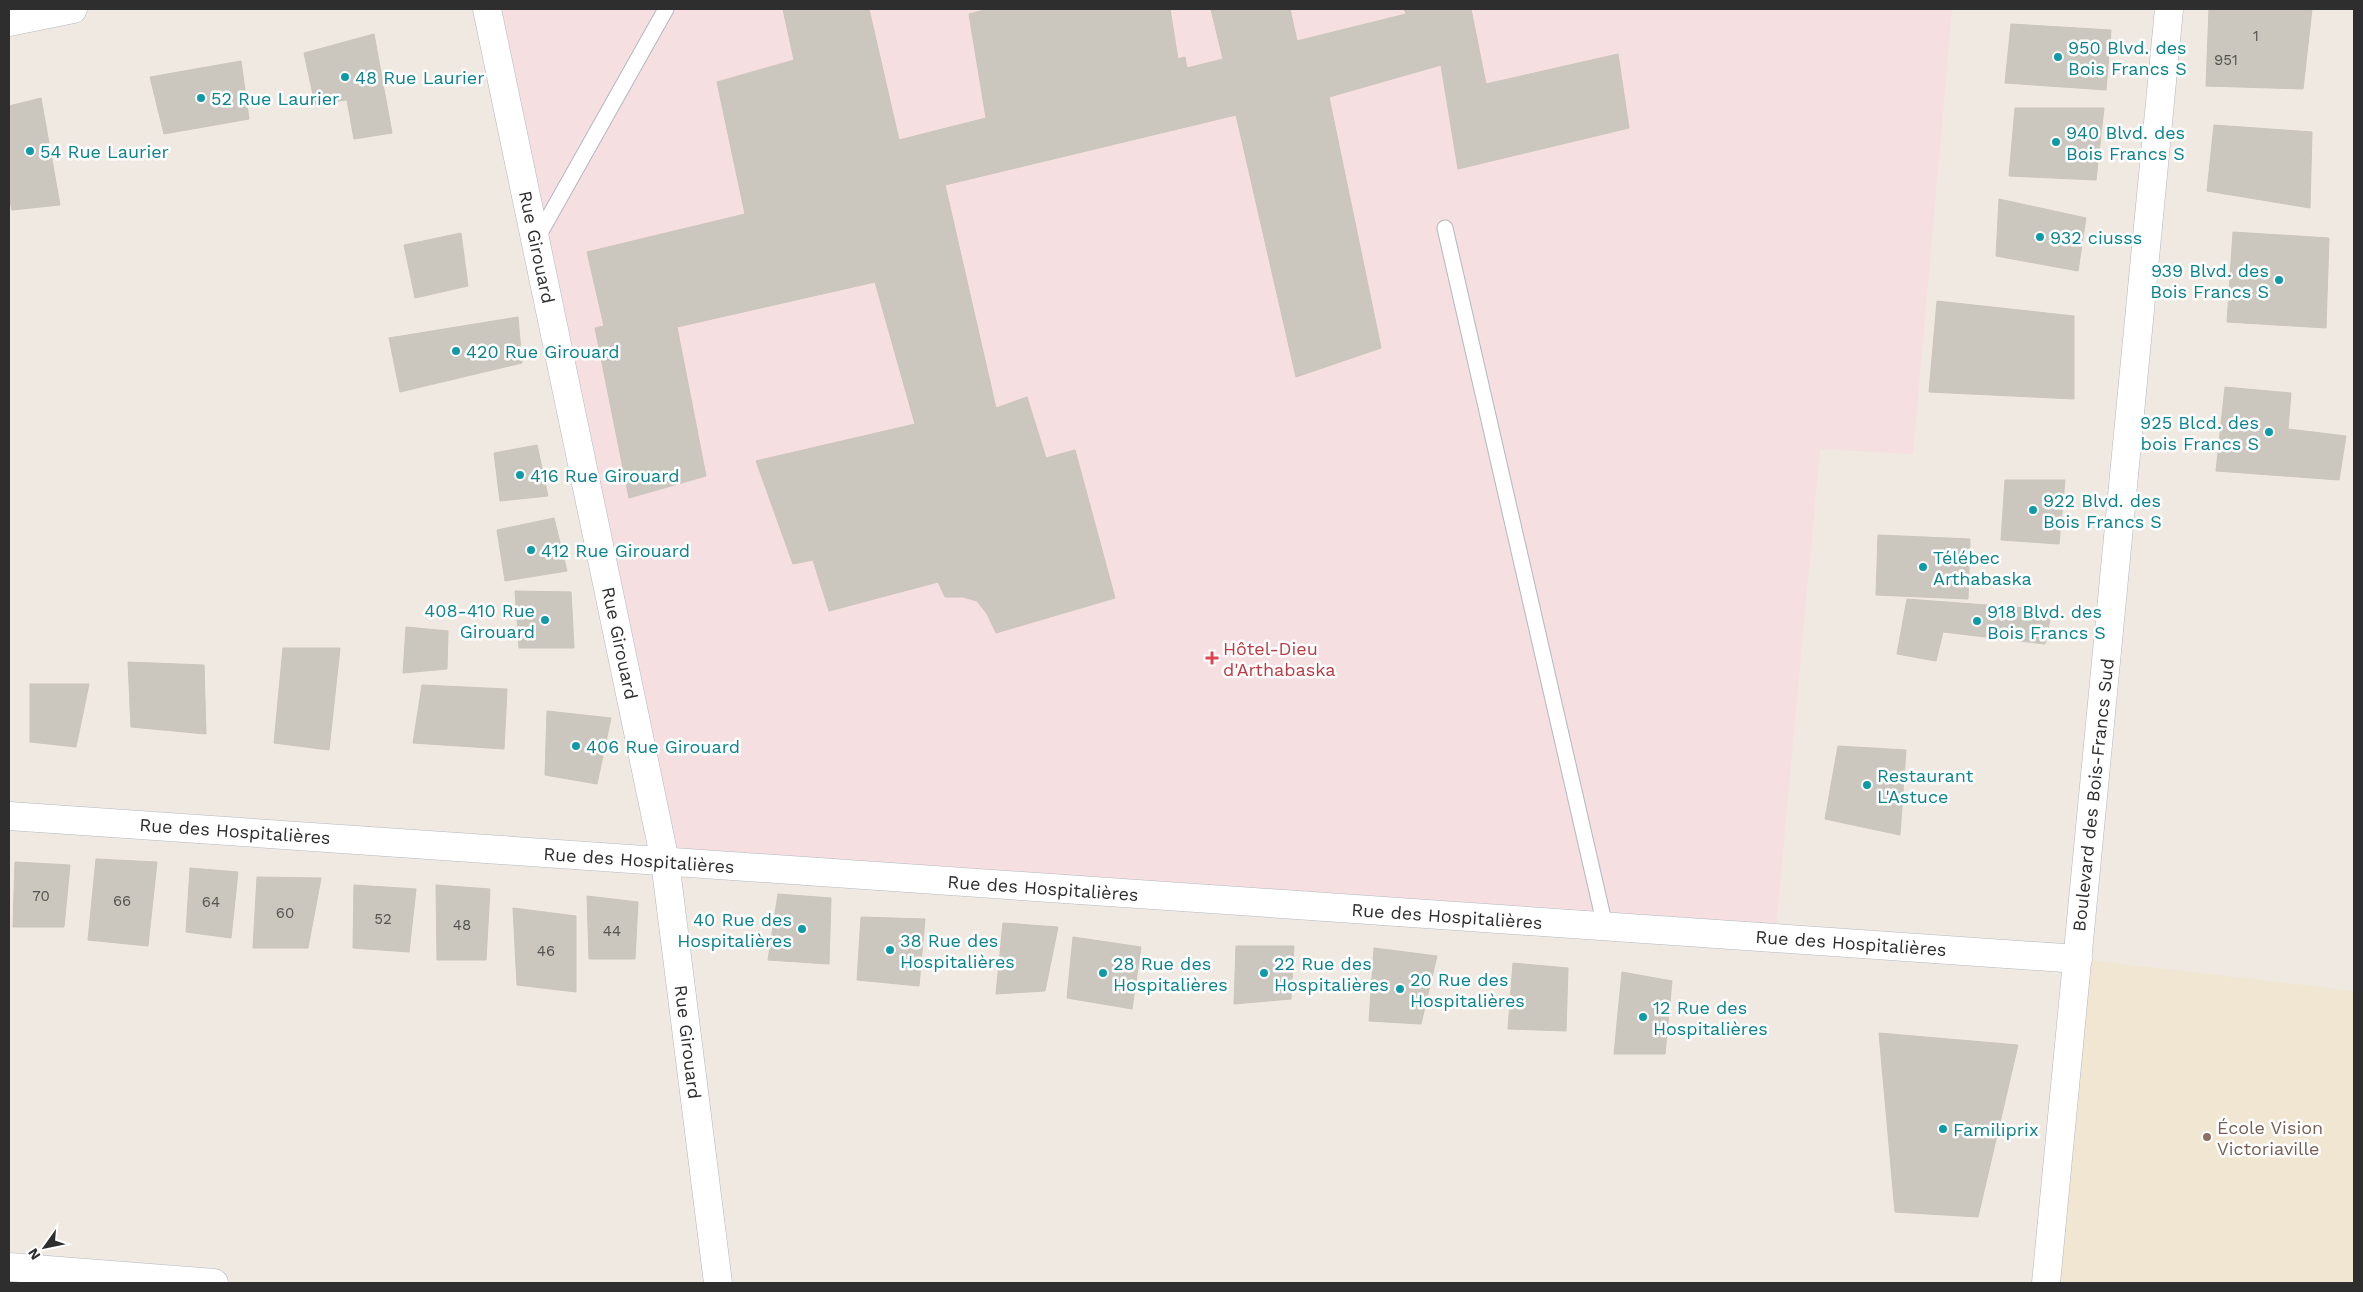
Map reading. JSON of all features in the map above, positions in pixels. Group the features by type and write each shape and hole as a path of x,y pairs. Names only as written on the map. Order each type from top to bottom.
{"street":[{"path":"9,22 72,9"},
{"name":"Rue Girouard","path":"487,9 666,862 718,1283"},
{"name":"Boulevard des Bois-Francs Sud","path":"2046,1283 2169,9"},
{"name":"Rue des Hospitalières","path":"9,816 2078,959"},
{"path":"9,1268 157,1281 214,1283"}],"lane":[{"path":"536,242 666,9"},
{"path":"1445,228 1605,926"}],"shaded area":[{"name":"Hôtel-Dieu d'Arthabaska","path":"487,9 1952,9 1913,454 1820,449 1775,938 665,861"},
{"name":"École Vision Victoriaville","path":"2078,959 2354,991 2354,1283 2044,1283"}],"building":[{"path":"783,9 869,9 899,140 986,118 969,14 989,9 1170,9 1178,59 1185,57 1187,68 1223,59 1211,9 1290,9 1297,41 1406,14 1404,9 1471,9 1486,84 1618,54 1629,128 1458,169 1441,65 1329,97 1381,348 1296,377 1236,115 945,185 996,408 1027,397 1046,458 1075,450 1115,598 996,633 987,614 977,601 963,597 945,597 938,582 829,611 813,560 793,564 756,461 915,424 875,282 677,327 706,476 629,498 595,328 604,326 587,252 745,214 717,82 794,60"},
{"path":"2209,9 2312,9 2303,89 2206,86"},
{"name":"950 Blvd. des Bois Francs S","path":"2011,24 2111,30 2106,90 2005,83"},
{"name":"48 Rue Laurier","path":"374,34 392,133 354,139 347,100 315,104 304,53"},
{"name":"52 Rue Laurier","path":"241,61 249,119 164,134 150,77"},
{"name":"54 Rue Laurier","path":"41,98 60,205 12,210 9,196 9,106"},
{"name":"940 Blvd. des Bois Francs S","path":"2015,108 2104,108 2096,180 2009,176"},
{"path":"2214,125 2312,132 2310,208 2207,191"},
{"name":"932 ciusss","path":"1999,199 2086,218 2078,271 1996,256"},
{"name":"939 Blvd. des Bois Francs S","path":"2233,232 2329,238 2326,328 2227,322"},
{"path":"461,233 468,286 415,298 404,245"},
{"path":"1937,301 2074,316 2074,399 1929,392"},
{"name":"420 Rue Girouard","path":"518,317 522,363 400,392 389,338"},
{"name":"925 Blcd. des bois Francs S","path":"2225,387 2291,393 2288,429 2346,436 2339,480 2216,471"},
{"name":"416 Rue Girouard","path":"537,445 548,496 500,501 494,453"},
{"name":"922 Blvd. des Bois Francs S","path":"2005,480 2065,480 2059,544 2001,540"},
{"name":"412 Rue Girouard","path":"554,518 567,571 505,581 497,530"},
{"name":"Télébec Arthabaska","path":"1878,535 1970,539 1968,599 1876,595"},
{"name":"408-410 Rue Girouard","path":"515,591 571,592 574,648 519,648"},
{"name":"918 Blvd. des Bois Francs S","path":"1907,599 2052,610 2045,644 1943,632 1936,661 1897,654"},
{"path":"406,627 448,631 447,669 403,673"},
{"path":"283,648 340,648 329,750 274,743"},
{"path":"128,662 204,665 206,734 131,727"},
{"path":"30,684 89,684 76,747 30,742"},
{"path":"422,685 507,689 504,749 413,743"},
{"name":"406 Rue Girouard","path":"547,711 611,718 597,784 545,775"},
{"name":"Restaurant L'Astuce","path":"1838,746 1906,750 1900,835 1825,819"},
{"path":"96,859 157,862 148,946 88,940"},
{"path":"15,862 70,865 64,927 13,927"},
{"path":"190,868 238,872 231,938 186,932"},
{"path":"257,877 321,878 308,948 253,948"},
{"path":"354,885 416,889 409,952 353,948"},
{"path":"436,885 490,889 486,960 437,960"},
{"name":"40 Rue des Hospitalières","path":"778,894 831,898 829,964 768,960"},
{"path":"587,896 638,902 635,959 589,959"},
{"path":"513,908 576,916 576,992 517,985"},
{"name":"38 Rue des Hospitalières","path":"861,917 925,919 919,986 857,980"},
{"path":"1003,923 1058,927 1045,991 996,994"},
{"name":"28 Rue des Hospitalières","path":"1073,937 1141,947 1132,1009 1067,998"},
{"name":"22 Rue des Hospitalières","path":"1236,946 1294,946 1291,999 1234,1004"},
{"name":"20 Rue des Hospitalières","path":"1374,948 1437,956 1421,1024 1369,1021"},
{"path":"1513,963 1568,968 1566,1031 1508,1029"},
{"name":"12 Rue des Hospitalières","path":"1622,972 1672,981 1665,1054 1614,1054"},
{"name":"Familiprix","path":"1879,1033 2018,1045 1978,1217 1895,1212"}],"place":[{"name":"950 Blvd. des Bois Francs S","path":"2058,57"},
{"name":"48 Rue Laurier","path":"345,77"},
{"name":"52 Rue Laurier","path":"201,98"},
{"name":"940 Blvd. des Bois Francs S","path":"2056,142"},
{"name":"54 Rue Laurier","path":"30,151"},
{"name":"932 ciusss","path":"2040,237"},
{"name":"939 Blvd. des Bois Francs S","path":"2279,280"},
{"name":"420 Rue Girouard","path":"456,351"},
{"name":"925 Blcd. des bois Francs S","path":"2269,432"},
{"name":"416 Rue Girouard","path":"520,475"},
{"name":"922 Blvd. des Bois Francs S","path":"2033,510"},
{"name":"412 Rue Girouard","path":"531,550"},
{"name":"Télébec Arthabaska","path":"1923,567"},
{"name":"408-410 Rue Girouard","path":"545,620"},
{"name":"918 Blvd. des Bois Francs S","path":"1977,621"},
{"name":"Hôtel-Dieu d'Arthabaska","path":"1212,658"},
{"name":"406 Rue Girouard","path":"576,746"},
{"name":"Restaurant L'Astuce","path":"1867,785"},
{"name":"40 Rue des Hospitalières","path":"802,929"},
{"name":"38 Rue des Hospitalières","path":"890,950"},
{"name":"28 Rue des Hospitalières","path":"1103,973"},
{"name":"22 Rue des Hospitalières","path":"1264,973"},
{"name":"20 Rue des Hospitalières","path":"1400,989"},
{"name":"12 Rue des Hospitalières","path":"1643,1017"},
{"name":"Familiprix","path":"1943,1129"},
{"name":"École Vision Victoriaville","path":"2207,1137"}]}
